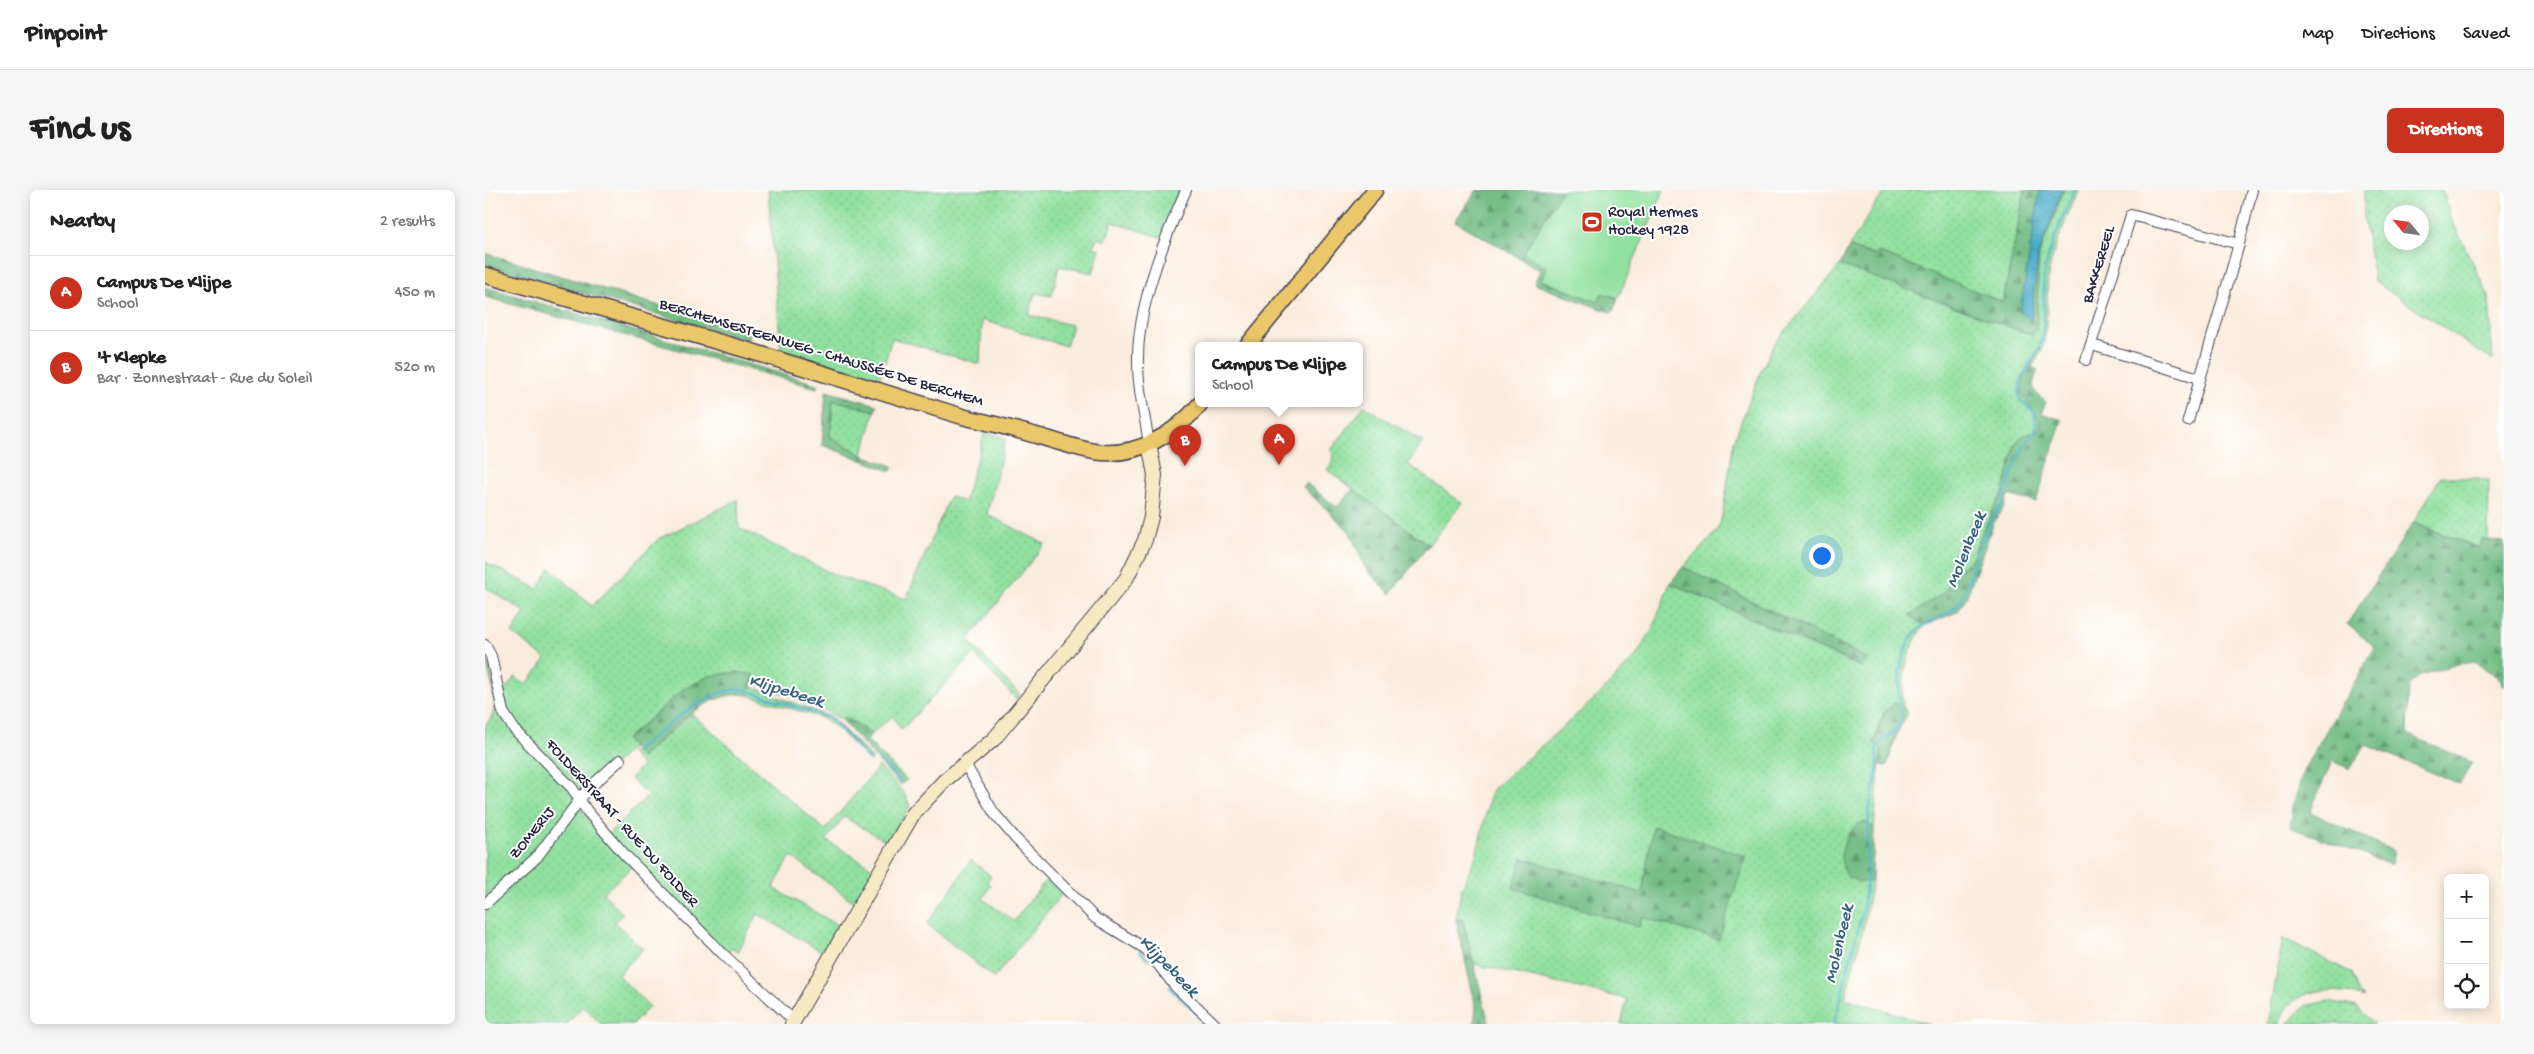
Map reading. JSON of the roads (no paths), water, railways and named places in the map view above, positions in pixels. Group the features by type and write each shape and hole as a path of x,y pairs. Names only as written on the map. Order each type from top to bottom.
{"main road":[{"path":"1250,342 1375,190"},
{"name":"BERCHEMSESTEENWEG - CHAUSSÉE DE BERCHEM","path":"485,276 747,350 912,402 1083,449 1111,452 1149,444 1173,430 1197,407"}],"street":[{"path":"793,1023 907,823 929,796 994,739 1131,569 1145,540 1152,511 1155,475 1138,358 1141,321 1162,250 1187,190"},
{"path":"2188,422 2199,378 2239,244 2252,190"},
{"name":"BAKKEREEL","path":"2086,360 2131,215 2239,244"},
{"path":"2092,345 2199,378"},
{"name":"FOLDERSTRAAT - RUE DU FOLDER","path":"485,645 491,656 501,706 506,718 523,739 572,788 579,800 625,855 663,895 793,1023"},
{"name":"ZOMERIJ","path":"485,904 537,856 579,800 620,760"},
{"path":"965,764 994,812 1017,839 1095,918 1146,949 1175,986 1215,1024"}],"water":[{"path":"2040,190 2062,190 2038,256 2031,320 2020,311"}],"waterway":[{"name":"Molenbeek","path":"1834,1024 1863,910 1867,878 1869,811 1878,767 1876,749 1896,730 1901,722 1899,680 1903,657 1912,636 1924,625 1953,609 1962,598 1988,526 2002,503 2019,456 2037,428 2034,412 2021,401 2019,394 2020,386 2025,372 2040,345 2043,328 2046,266 2074,190"},
{"name":"Klijpebeek","path":"636,751 686,711 699,703 713,695 743,689 830,718 870,759"},
{"name":"Klijpebeek","path":"879,759 902,783"},
{"name":"Klijpebeek","path":"1098,925 1119,938"},
{"name":"Klijpebeek","path":"1140,951 1148,960"},
{"name":"Klijpebeek","path":"1170,988 1208,1024"}],"place":[{"name":"Royal Hermes Hockey 1928","path":"1592,222"},
{"name":"Campus De Klijpe","path":"1279,465"},
{"name":"'t Klepke","path":"1185,466"}]}
